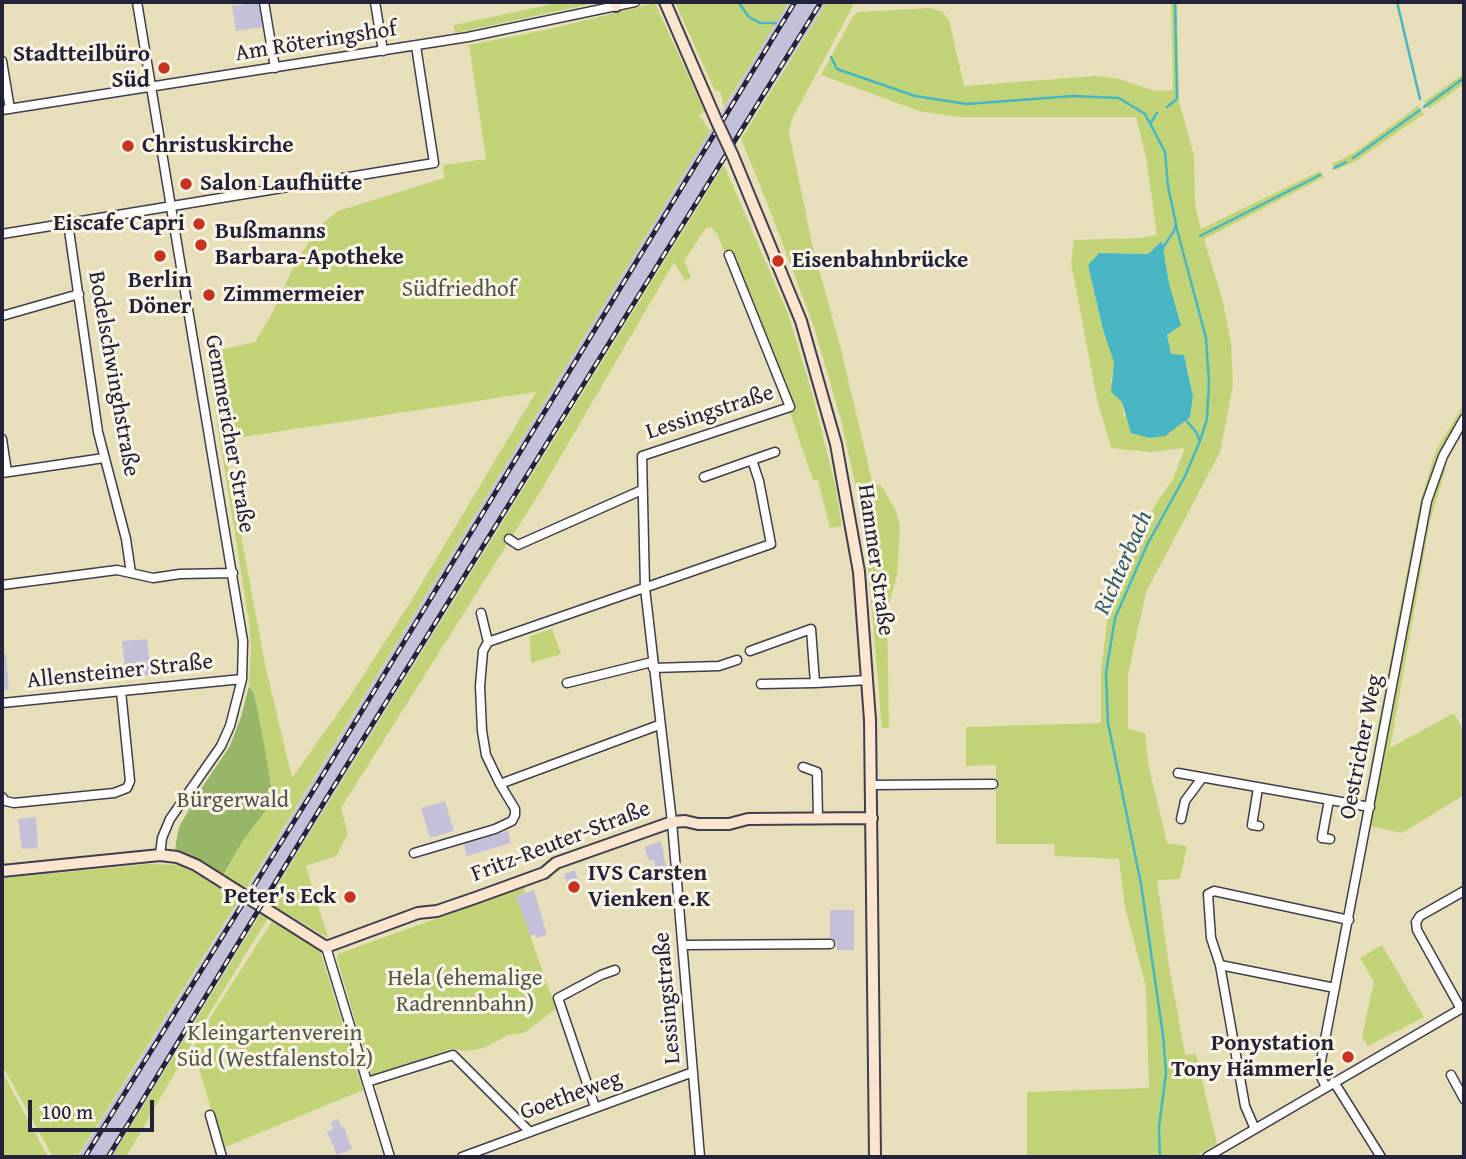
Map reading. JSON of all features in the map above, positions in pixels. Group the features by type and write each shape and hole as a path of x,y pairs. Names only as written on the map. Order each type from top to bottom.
{"main road":[{"name":"Hammer Straße","path":"665,2 733,156 801,321 836,444 859,572 868,680 875,1157"},
{"name":"Fritz-Reuter-Straße","path":"326,947 418,913 437,911 544,873 556,863 672,822 729,824 748,819 872,818"},
{"path":"2,871 160,855 177,857 196,865 326,947"}],"street":[{"name":"Gemmericher Straße","path":"137,2 243,641 242,679 235,711 221,746 170,820 162,838 160,855"},
{"path":"264,2 275,68"},
{"path":"375,2 383,51"},
{"name":"Am Röteringshof","path":"6,109 416,46 635,2"},
{"path":"2,234 434,163 416,46"},
{"path":"2,61 6,109"},
{"name":"Bodelschwinghstraße","path":"68,223 104,458 126,539 131,573"},
{"name":"Lessingstraße","path":"700,1157 672,822 645,588 642,456 790,407 729,255"},
{"path":"2,316 79,294"},
{"name":"Oestricher Weg","path":"1326,1087 1320,1066 1427,501 1443,456 1464,419"},
{"path":"2,439 4,472 104,458"},
{"path":"704,477 775,452"},
{"path":"414,853 495,829 512,821 515,815 515,809 486,755 482,732 481,668 483,651 488,642 771,544 759,481 752,460"},
{"path":"509,539 518,545 642,490"},
{"path":"2,585 117,570 153,578 180,574 233,573"},
{"path":"481,613 488,642"},
{"path":"750,651 811,629 815,683"},
{"path":"567,683 652,665 719,666 737,660"},
{"name":"Allensteiner Straße","path":"2,703 242,679"},
{"path":"761,684 868,680"},
{"path":"2,797 5,801 14,803 114,793 127,788 130,781 121,691"},
{"path":"500,784 659,725"},
{"path":"803,768 817,772 818,818"},
{"path":"1178,773 1370,807"},
{"path":"1181,819 1185,801 1202,778"},
{"path":"871,785 993,784"},
{"path":"1252,825 1258,788"},
{"path":"1322,838 1329,800"},
{"path":"1255,1129 1245,1106 1220,965 1211,938 1208,894 1214,891 1349,920"},
{"path":"1207,1157 1462,1008 1417,930 1416,922 1420,916 1464,891"},
{"path":"683,946 830,944"},
{"path":"326,947 390,1157"},
{"path":"1220,965 1335,988"},
{"path":"595,1107 558,998 615,970"},
{"path":"367,1082 453,1055 529,1131"},
{"name":"Goetheweg","path":"462,1157 693,1072"},
{"path":"1464,1078 1453,1079 1464,1099"},
{"path":"1334,1082 1381,1157"},
{"path":"210,1115 222,1157"}],"shaded area":[{"path":"259,2 263,27 236,31 232,6"},
{"path":"789,2 827,2 724,162 112,1157 78,1157 247,889"},
{"path":"147,639 151,675 126,677 122,641"},
{"path":"2,654 6,654 9,690 2,690"},
{"path":"445,801 454,831 430,838 421,808"},
{"path":"36,817 38,848 22,849 18,819"},
{"path":"508,831 511,843 467,856 464,844"},
{"path":"661,841 666,866 655,868 654,860 649,861 644,847"},
{"path":"575,870 581,889 570,892 564,874"},
{"path":"534,890 547,935 536,938 535,934 529,936 516,896"},
{"path":"830,910 854,910 854,950 837,950 837,941 830,941"},
{"path":"338,1119 352,1149 337,1155 327,1132 333,1129 331,1122"}],"green space":[{"path":"562,2 600,2 455,33 454,25"},
{"path":"675,2 789,2 724,107 720,91 715,91"},
{"path":"827,2 855,2 792,119 789,132 813,248 840,345 873,485 881,485 896,511 900,527 897,576 887,610 889,728 882,728 862,515 841,420 814,327 741,139"},
{"path":"1171,2 1177,2 1179,101 1194,156 1195,205 1201,229 1320,171 1324,177 1204,239 1223,302 1231,343 1233,385 1220,452 1146,592 1128,674 1128,729 1145,733 1149,768 1167,843 1187,846 1180,879 1157,880 1185,1054 1182,1055 1196,1054 1217,1144 1194,1157 1027,1157 1027,1092 1149,1088 1146,987 1125,907 1119,859 1055,856 1054,844 996,844 996,765 966,766 966,727 1101,723 1101,672 1107,622 1126,564 1154,507 1173,479 1185,448 1150,452 1111,448 1097,399 1071,262 1074,240 1157,235 1146,157 1136,117 959,117 919,111 821,75 853,16 858,12 930,8 943,12 949,20 964,86 1095,76 1119,79 1155,91 1173,90","holes":["1162,241 1169,283 1181,324 1167,335 1171,355 1184,356 1188,370 1193,396 1190,417 1124,416 1122,402 1111,380 1115,362 1103,330 1088,265 1099,253 1148,254"]},
{"name":"Südfriedhof","path":"655,3 705,112 699,115 710,131 246,889 224,876 242,842 271,805 271,785 254,693 249,685 249,622 206,353 255,342 317,228 338,211 444,178 443,165 486,159 469,45 550,29","holes":["536,392 408,606 350,696 292,778 266,669 223,440"]},
{"path":"1464,73 1464,84 1429,109 1424,102"},
{"path":"1418,106 1424,114 1356,161 1336,170 1332,164 1354,153"},
{"path":"724,165 788,314 813,396 836,488 842,526 830,528 818,480 813,480 789,410 740,289 717,234 711,227 706,228 684,261 691,277 685,281 674,262 537,497 341,808 348,834 336,856 306,866 328,938 267,902"},
{"path":"1464,404 1464,412 1437,464 1375,770 1370,769 1420,502 1436,450"},
{"path":"1446,468 1430,521 1390,748 1454,713 1464,732 1464,795 1402,833 1370,826 1430,503 1441,470"},
{"path":"552,629 561,654 531,663 530,636"},
{"name":"Bürgerwald","path":"249,686 254,693 265,749 271,804 242,842 223,876 191,856 175,851 177,836 180,825 201,789 230,746"},
{"path":"151,864 177,865 194,872 239,900 77,1157 53,1157 2,1065 2,878"},
{"name":"Hela (ehemalige Radrennbahn)","path":"524,887 525,893 516,896 556,1009 524,1033 508,1035 483,1048 467,1051 451,1049 372,1078 337,959 338,954"},
{"path":"261,913 268,918 126,1157 112,1157"},
{"name":"Kleingartenverein Süd (Westfalenstolz)","path":"273,920 315,946 321,954 363,1090 223,1148 193,1049"},
{"path":"1382,945 1424,1017 1368,1046 1362,1036 1374,982 1360,958"},
{"path":"2,1071 18,1101 48,1157 2,1157"}],"water":[{"path":"1162,241 1169,283 1181,325 1167,335 1171,354 1184,355 1193,396 1190,417 1165,436 1149,438 1131,433 1122,402 1111,392 1114,362 1103,330 1088,265 1099,253 1148,254"}],"waterway":[{"name":"Richterbach","path":"738,2 749,17 760,23 776,23"},
{"path":"1167,107 1177,99 1175,2"},
{"path":"1397,2 1420,99"},
{"name":"Richterbach","path":"831,57 837,69 915,96 967,104 1073,96 1119,98 1145,114 1165,152 1168,186 1176,224 1162,249"},
{"path":"1424,107 1464,78"},
{"path":"1353,158 1420,110"},
{"path":"1150,124 1157,113"},
{"path":"1334,168 1346,162"},
{"path":"1200,236 1320,175"},
{"path":"1176,226 1206,338 1209,383 1207,419 1200,441"},
{"name":"Richterbach","path":"1160,1157 1159,1127 1166,1073 1163,1035 1141,884 1108,723 1106,673 1115,618 1147,545 1185,476 1200,441 1185,419"}],"railway":[{"path":"85,1157 313,791 795,2"},
{"path":"108,1157 326,799 821,2"}],"place":[{"name":"Stadtteilbüro Süd","path":"164,68"},
{"name":"Christuskirche","path":"128,146"},
{"name":"Salon Laufhütte","path":"186,184"},
{"name":"Eiscafe Capri","path":"199,224"},
{"name":"Bußmanns Barbara-Apotheke","path":"201,245"},
{"name":"Berlin Döner","path":"160,256"},
{"name":"Eisenbahnbrücke","path":"778,261"},
{"name":"Zimmermeier","path":"209,295"},
{"name":"IVS Carsten Vienken e.K","path":"574,887"},
{"name":"Peter's Eck","path":"350,897"},
{"name":"Ponystation Tony Hämmerle","path":"1348,1057"}]}
